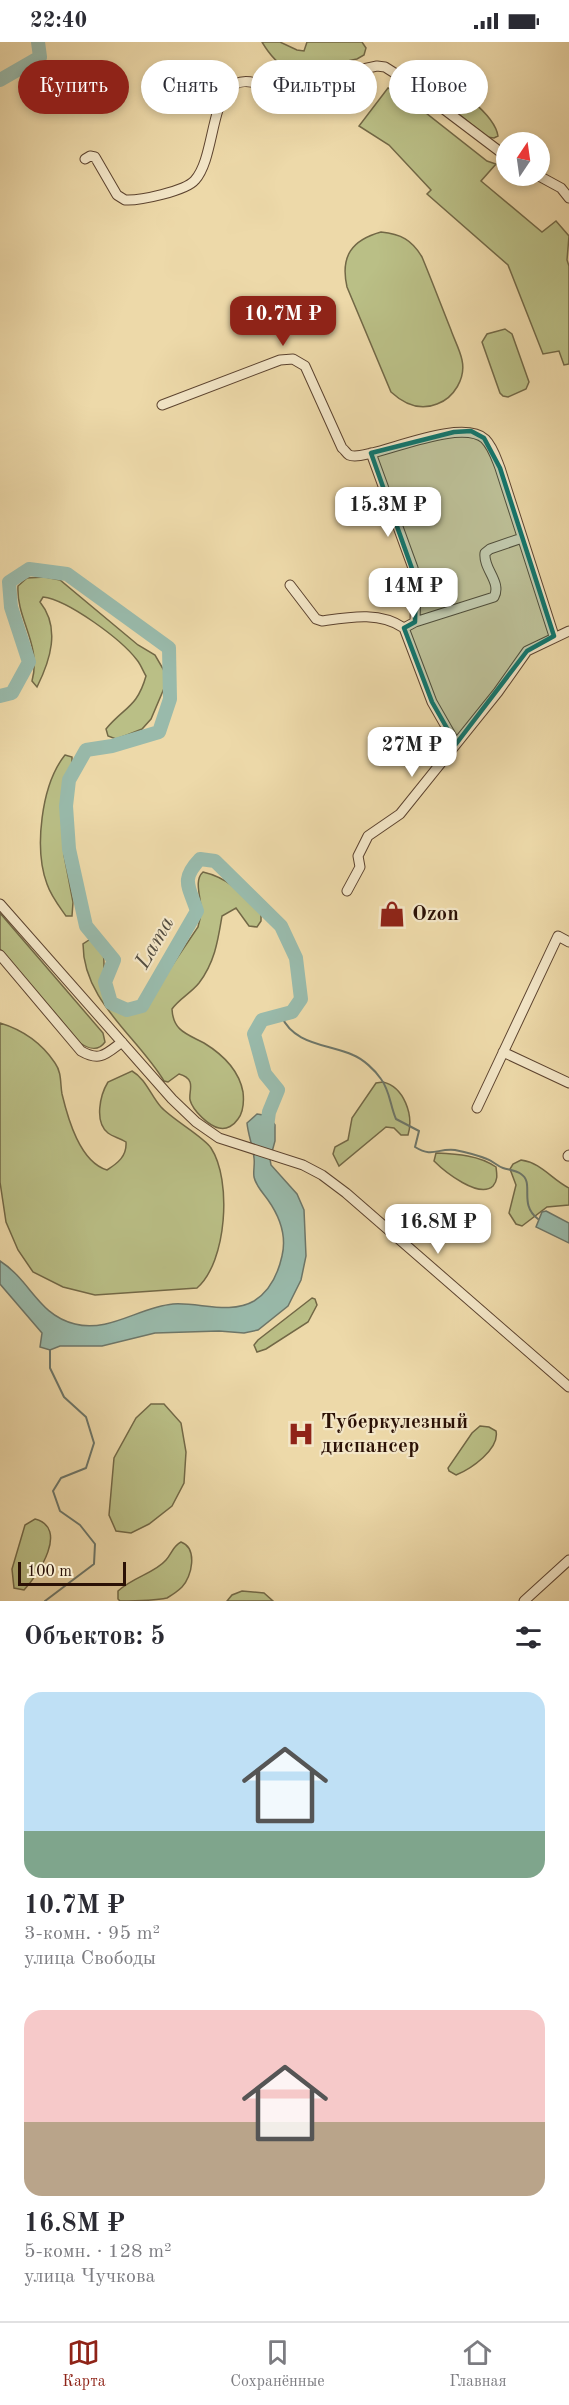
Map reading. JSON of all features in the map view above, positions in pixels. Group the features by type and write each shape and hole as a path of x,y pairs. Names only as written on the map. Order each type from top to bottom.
{"street":[{"path":"85,159 90,156 95,157 117,195 125,200 183,188 189,186 202,170 220,101 232,86 241,81 255,81 270,89 378,66 385,67 404,79 496,149"},
{"path":"550,182 561,188 569,198"},
{"path":"162,405 280,360 293,359 305,366 342,448 349,455 371,453 454,432 471,431 484,438 493,448 554,636"},
{"path":"371,453 413,568 416,580 415,622"},
{"path":"404,628 415,622 494,597 496,586 486,564 485,553 490,549 522,538"},
{"path":"290,585 316,619 322,621 363,615 398,624 404,628 432,702 456,744"},
{"path":"347,891 360,867 358,856 368,836 400,814 498,692 527,651 554,636 569,631"},
{"path":"0,904 172,1099 196,1122 219,1138 233,1144 286,1158 322,1175 346,1193 569,1387"},
{"path":"477,1108 558,936 569,942"},
{"path":"0,955 81,1051 90,1056 101,1057 122,1042"},
{"path":"503,1052 569,1083"},
{"path":"524,1601 569,1560"}],"highlighted area":[{"path":"471,431 484,438 500,468 554,636 527,651 456,744 432,702 404,628 415,622 416,580 371,453 454,432"}],"green space":[{"path":"262,42 280,42 304,51 307,42 362,42 366,48 364,55 352,60 275,60"},
{"path":"388,88 389,114 427,114 487,161 496,164 481,181 542,232 556,221 569,236 567,260 569,266 569,364 564,365 559,351 543,354 508,265 427,194 431,190 389,145 359,126 368,114 377,114 377,102"},
{"path":"459,114 486,114 496,132 496,137 487,137"},
{"path":"381,232 405,239 422,257 461,356 463,367 457,386 449,397 431,406 412,405 391,392 347,287 345,266 350,251 362,240"},
{"path":"505,329 512,334 529,382 526,389 508,397 500,393 482,342 487,334"},
{"path":"45,577 60,580 138,645 155,655 166,674 165,686 151,719 142,729 116,739 108,736 106,729 134,701 142,687 146,676 137,660 119,642 80,613 43,597 40,602 50,623 51,644 46,666 37,687 32,681 34,656 18,598 18,586 27,578"},
{"path":"65,755 72,757 61,799 64,855 73,902 72,916 66,916 51,893 43,870 41,853 45,800 50,783"},
{"path":"203,872 228,883 242,893 261,913 261,921 257,927 249,926 236,908 222,916 209,967 199,983 172,1009 178,1027 217,1052 229,1063 238,1077 243,1092 242,1109 236,1121 225,1128 211,1124 194,1109 190,1100 191,1084 187,1078 179,1074 168,1082 164,1081 113,1017 92,983 85,964 83,944 89,940 96,943 103,953 104,993 111,1004 128,1012 142,1010 198,927 201,912 199,880"},
{"path":"0,913 103,1033 105,1042 102,1045 93,1048 80,1043 0,949"},
{"path":"0,1023 31,1038 55,1063 60,1074 62,1094 72,1127 82,1149 98,1165 107,1170 118,1162 125,1151 126,1142 110,1134 104,1128 100,1108 108,1082 132,1071 141,1078 161,1107 211,1148 218,1162 222,1180 223,1220 215,1260 207,1276 197,1288 95,1295 63,1287 33,1272 18,1250 6,1222 0,1182"},
{"path":"383,1082 397,1090 406,1103 410,1119 408,1135 401,1135 394,1128 386,1127 339,1166 333,1154 335,1147 348,1140 352,1118 376,1083"},
{"path":"436,1153 468,1156 489,1163 496,1167 496,1182 487,1189 471,1187 434,1161"},
{"path":"521,1160 535,1164 569,1188 569,1205 547,1207 522,1226 516,1224 509,1213 516,1185 510,1169 513,1164"},
{"path":"312,1298 315,1299 317,1305 308,1322 266,1349 257,1352 254,1345 258,1340"},
{"path":"151,1404 164,1404 181,1423 186,1452 184,1483 172,1506 149,1524 131,1533 116,1531 109,1515 114,1458 136,1418"},
{"path":"480,1426 496,1431 494,1445 483,1458 462,1472 456,1475 449,1471 448,1468 472,1433"},
{"path":"35,1519 45,1524 50,1532 48,1552 37,1573 24,1590 14,1588 12,1569 25,1525"},
{"path":"181,1542 190,1550 192,1563 186,1582 180,1588 162,1599 120,1601 118,1599 118,1591 161,1564"},
{"path":"242,1591 264,1593 273,1601 227,1601 232,1595"}],"shaded area":[{"path":"257,1114 269,1116 275,1125 271,1165 297,1194 304,1210 306,1256 301,1280 288,1306 258,1330 244,1333 219,1331 155,1333 102,1346 60,1346 50,1350 40,1347 42,1333 0,1284 0,1261 20,1278 52,1313 62,1320 87,1326 112,1322 173,1304 235,1307 254,1301 265,1292 278,1269 284,1241 276,1213 254,1177 254,1160 247,1123"},
{"path":"546,1211 569,1223 569,1243 536,1227 542,1212"}],"waterway":[{"name":"Lama","path":"0,80 40,57 38,42"},
{"name":"Lama","path":"0,696 12,693 29,662 11,607 9,582 29,569 67,574 169,648 170,699 159,732 112,746 86,750 69,780 66,806 69,849 86,926 114,960 105,982 111,1003 127,1010 142,1006 197,911 189,889 188,878 200,859 215,861 281,926 296,958 301,999 292,1012 262,1020 254,1034 265,1074 278,1090 269,1112 266,1134"},
{"path":"281,1015 287,1025 302,1038 353,1055 372,1069 386,1088 396,1119 419,1131 415,1147 426,1152 455,1150 467,1153 521,1174 527,1183 529,1207 538,1219"},
{"path":"45,1601 94,1564 95,1544 80,1525 60,1511 53,1491 61,1478 86,1468 94,1443 86,1417 64,1397 50,1368 50,1350"}],"place":[{"name":"Ozon","path":"392,914"},
{"name":"Туберкулезный диспансер","path":"301,1434"}]}
